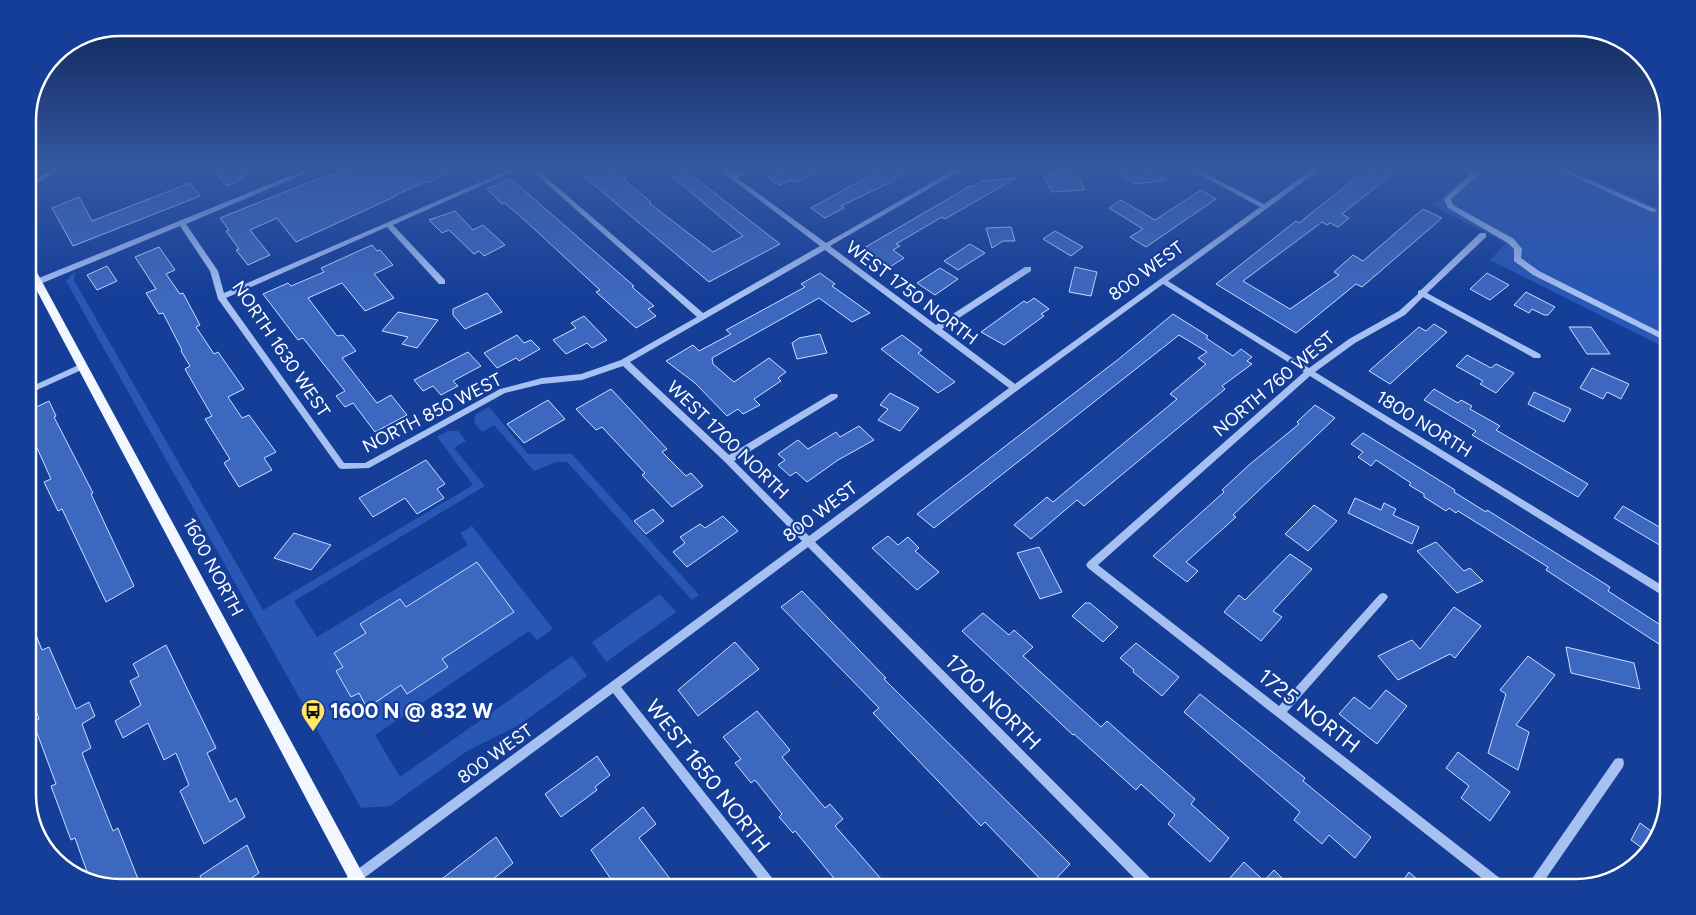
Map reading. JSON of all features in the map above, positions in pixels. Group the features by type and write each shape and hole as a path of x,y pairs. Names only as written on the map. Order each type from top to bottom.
{"main road":[{"name":"1600 NORTH","path":"37,282 83,366 351,879"}],"street":[{"path":"37,282 211,210"},
{"path":"221,297 421,210"},
{"path":"580,210 702,317 887,210"},
{"name":"WEST 1750 NORTH","path":"776,210 1015,388"},
{"name":"800 WEST","path":"361,879 1015,388 1260,210"},
{"path":"1456,210 1511,241 1518,249 1517,259 1536,273 1660,335"},
{"name":"NORTH 1630 WEST","path":"181,222 214,271 221,297 342,466"},
{"path":"388,224 442,282"},
{"name":"NORTH 760 WEST","path":"1091,565 1308,372 1352,341 1402,313 1483,235"},
{"path":"936,328 1028,269"},
{"name":"1800 NORTH","path":"1164,281 1660,589"},
{"path":"1421,294 1537,356"},
{"name":"NORTH 850 WEST","path":"342,466 366,466 503,391 542,381 582,377 624,362 702,317"},
{"name":"WEST 1700 NORTH","path":"624,362 728,460 808,542"},
{"path":"36,388 83,366"},
{"path":"728,460 834,396"},
{"name":"1700 NORTH","path":"808,542 1141,879"},
{"name":"1725 NORTH","path":"1091,565 1491,879"},
{"path":"1280,712 1383,597"},
{"name":"WEST 1650 NORTH","path":"615,687 765,879"},
{"path":"1539,879 1619,763"}],"shaded area":[{"path":"1440,210 1660,210 1660,345 1490,260 1506,243"},
{"path":"75,271 74,280 263,610 473,485 437,437 448,431 458,431 466,441 454,448 485,486 294,601 317,637 468,545 460,533 472,526 553,629 537,640 529,631 375,735 400,777 572,656 587,676 519,725 467,751 390,806 361,808 66,281","holes":["477,562 514,612 442,659 447,667 407,694 401,685 368,708 359,693 351,697 336,672 343,667 334,653 366,633 360,624 400,599 406,607"]},
{"path":"489,407 528,454 572,454 699,595 692,600 567,462 556,462 534,471 494,425 482,432 474,422 476,414"},
{"path":"660,594 676,612 606,662 592,642"}],"building":[{"path":"53,210 86,210 92,221 121,210 165,210 73,246"},
{"path":"241,210 366,210 296,242 277,218 250,230 270,255 248,265 236,250 239,249 226,231 229,230 220,218"},
{"path":"513,210 546,210 634,286 632,287 654,306 648,309 656,316 636,328 596,292 600,290"},
{"path":"623,210 658,210 713,252 743,236 712,210 736,210 780,244 709,282"},
{"path":"813,210 841,210 825,218"},
{"path":"929,210 961,210 945,219 942,217 896,244 900,246 893,250 904,258 890,267 864,248"},
{"path":"1112,210 1137,210 1155,220 1171,210 1200,210 1146,247 1130,237 1143,229"},
{"path":"1316,210 1347,210 1342,214 1349,218 1338,227 1322,222 1243,281 1290,309 1339,275 1334,272 1353,255 1363,261 1422,210 1442,218 1362,287 1356,284 1296,333 1216,284 1296,221 1299,223"},
{"path":"455,211 473,230 483,225 505,245 484,256 479,251 474,254 449,230 442,233 429,220"},
{"path":"1011,227 1015,241 1003,241 992,248 986,228"},
{"path":"1055,231 1083,247 1071,256 1043,239"},
{"path":"970,244 985,253 958,270 944,261"},
{"path":"372,245 377,251 380,250 393,265 374,274 394,298 365,311 342,283 308,298 337,336 343,335 356,351 342,358 377,403 391,395 407,415 375,432 353,403 345,407 336,396 345,391 303,338 298,340 263,294 288,283 291,286 324,272 321,268"},
{"path":"159,247 175,270 166,274 180,294 183,293 200,325 196,327 214,354 218,352 244,389 228,397 242,418 249,415 276,452 264,458 272,470 239,487 224,463 230,459 205,419 212,416 185,369 190,366 163,313 159,314 146,293 156,289 135,257"},
{"path":"107,266 117,281 97,290 87,275"},
{"path":"1075,267 1097,272 1091,296 1069,292"},
{"path":"940,268 958,279 935,295 917,283"},
{"path":"820,273 835,284 832,286 870,313 852,322 819,298 712,358 713,364 734,382 769,358 786,372 778,378 781,381 754,399 760,405 743,414 738,409 727,416 695,383 666,361 693,345 699,351 731,334 726,330 805,287 801,284"},
{"path":"1487,273 1509,285 1490,300 1470,289"},
{"path":"1526,292 1555,307 1548,315 1544,315 1532,309 1529,313 1514,305"},
{"path":"487,293 502,312 465,329 453,315 453,309"},
{"path":"1034,298 1049,309 1041,314 1044,316 1004,345 981,332 1024,301 1027,303"},
{"path":"398,312 438,320 417,348 402,344 408,337 382,331"},
{"path":"1173,314 1208,336 1206,338 1233,356 1241,349 1252,357 1247,361 1252,364 1222,386 1225,389 1084,506 1077,500 1031,539 1014,525 1047,497 1053,502 1177,399 1170,394 1206,364 1198,358 1207,352 1179,335 934,528 917,514 1120,358"},
{"path":"584,316 607,340 592,348 587,343 566,354 553,340 576,328 571,323"},
{"path":"1434,324 1447,332 1390,384 1369,371 1419,327 1426,331"},
{"path":"1569,327 1591,327 1610,354 1587,354"},
{"path":"820,334 827,353 797,359 792,343 799,338"},
{"path":"517,335 524,343 531,340 540,349 519,361 516,358 497,368 484,353"},
{"path":"902,335 922,350 918,353 955,382 938,393 881,349"},
{"path":"468,352 481,366 453,381 458,386 441,395 433,386 423,391 414,380"},
{"path":"1467,355 1491,368 1496,364 1514,373 1496,393 1480,384 1483,381 1456,366"},
{"path":"1592,368 1629,384 1621,399 1607,392 1603,399 1580,388"},
{"path":"611,389 667,449 662,452 686,476 691,473 703,486 672,507 642,475 645,473 602,427 596,430 576,409"},
{"path":"1434,389 1458,403 1461,400 1472,406 1470,409 1500,426 1496,430 1588,484 1578,497 1472,435 1476,431 1424,400"},
{"path":"1534,392 1571,409 1564,422 1528,404"},
{"path":"890,393 919,408 900,431 878,420 888,409 880,405"},
{"path":"548,400 565,419 524,443 507,424"},
{"path":"49,401 56,416 54,417 93,493 91,494 134,586 106,602 62,509 58,511 44,482 51,479 36,446 36,407"},
{"path":"1315,405 1335,418 1233,515 1236,517 1186,562 1198,571 1187,582 1153,556 1224,492 1222,490 1249,465 1299,424 1297,422"},
{"path":"859,426 874,440 838,460 807,482 796,472 790,476 778,465 785,460 778,454 798,440 808,449 836,432 840,437"},
{"path":"1363,433 1455,490 1454,492 1486,512 1487,510 1610,587 1608,591 1659,624 1660,622 1660,645 1546,570 1548,567 1458,511 1456,513 1449,508 1446,511 1424,497 1424,494 1409,485 1411,483 1376,460 1371,466 1358,457 1363,452 1351,444"},
{"path":"426,460 445,484 437,489 444,498 417,514 405,498 373,517 359,498"},
{"path":"1355,498 1381,510 1384,503 1396,509 1393,515 1419,527 1412,544 1348,513"},
{"path":"1314,505 1337,521 1308,551 1285,534"},
{"path":"1623,506 1660,527 1660,545 1614,518"},
{"path":"653,509 664,521 646,534 634,521"},
{"path":"723,516 738,531 687,567 673,552 685,543 680,537 700,524 705,528"},
{"path":"294,533 331,545 311,570 274,558"},
{"path":"888,536 898,545 908,537 919,548 915,551 939,572 917,590 872,548"},
{"path":"1436,542 1464,571 1470,568 1483,581 1457,593 1417,551"},
{"path":"1039,547 1062,592 1040,599 1017,553"},
{"path":"1290,554 1312,569 1273,611 1282,617 1261,641 1224,612 1239,595 1245,600"},
{"path":"477,562 514,612 442,659 448,667 407,694 401,685 367,708 359,693 351,697 336,671 343,667 334,653 366,633 360,624 400,599 406,607"},
{"path":"802,591 886,678 884,679 1070,864 1056,879 1040,879 985,822 981,826 873,713 879,708 781,607"},
{"path":"1085,603 1090,603 1118,627 1103,642 1072,616"},
{"path":"1454,607 1481,626 1455,658 1450,654 1398,680 1378,656 1412,640 1420,649"},
{"path":"983,613 1009,635 1014,630 1033,647 1023,656 1101,727 1107,721 1195,799 1191,804 1229,838 1210,862 1168,824 1175,815 1141,784 1136,790 1073,735 962,631"},
{"path":"36,635 42,650 49,647 76,709 89,702 95,716 82,724 91,748 82,753 113,831 118,828 138,879 104,877 87,872 75,838 71,840 51,786 56,784 36,730 36,720 39,719 36,711"},
{"path":"735,642 759,669 698,716 678,690"},
{"path":"1136,643 1179,677 1162,696 1133,672 1134,670 1120,658"},
{"path":"166,645 216,748 207,753 230,802 236,798 245,817 204,844 180,791 189,785 176,753 164,760 148,723 123,738 115,721 141,705 130,681 139,676 133,664"},
{"path":"1566,647 1634,663 1640,689 1571,673"},
{"path":"1528,656 1555,675 1516,725 1529,732 1518,770 1488,753 1506,694 1500,690"},
{"path":"1386,690 1407,706 1377,744 1339,714 1354,697 1370,709"},
{"path":"1200,694 1305,778 1303,781 1371,837 1355,858 1329,835 1322,844 1294,820 1300,812 1184,712"},
{"path":"757,711 790,750 782,757 825,808 830,804 843,819 835,826 881,879 835,879 795,831 793,833 779,817 782,814 755,780 751,783 735,763 741,759 723,737"},
{"path":"1458,752 1510,792 1490,821 1461,798 1469,786 1446,768"},
{"path":"597,756 610,775 595,787 597,790 561,817 545,794"},
{"path":"643,807 656,824 639,838 670,879 611,879 591,850"},
{"path":"1640,823 1651,831 1641,847 1631,840"},
{"path":"496,837 513,863 493,879 442,879"},
{"path":"247,845 259,873 250,879 201,879 200,876"},
{"path":"1244,862 1262,879 1229,879"},
{"path":"1274,870 1283,879 1266,879"},
{"path":"1409,872 1417,879 1404,879"}],"place":[{"name":"1600 N @ 832 W","path":"313,732"}]}
